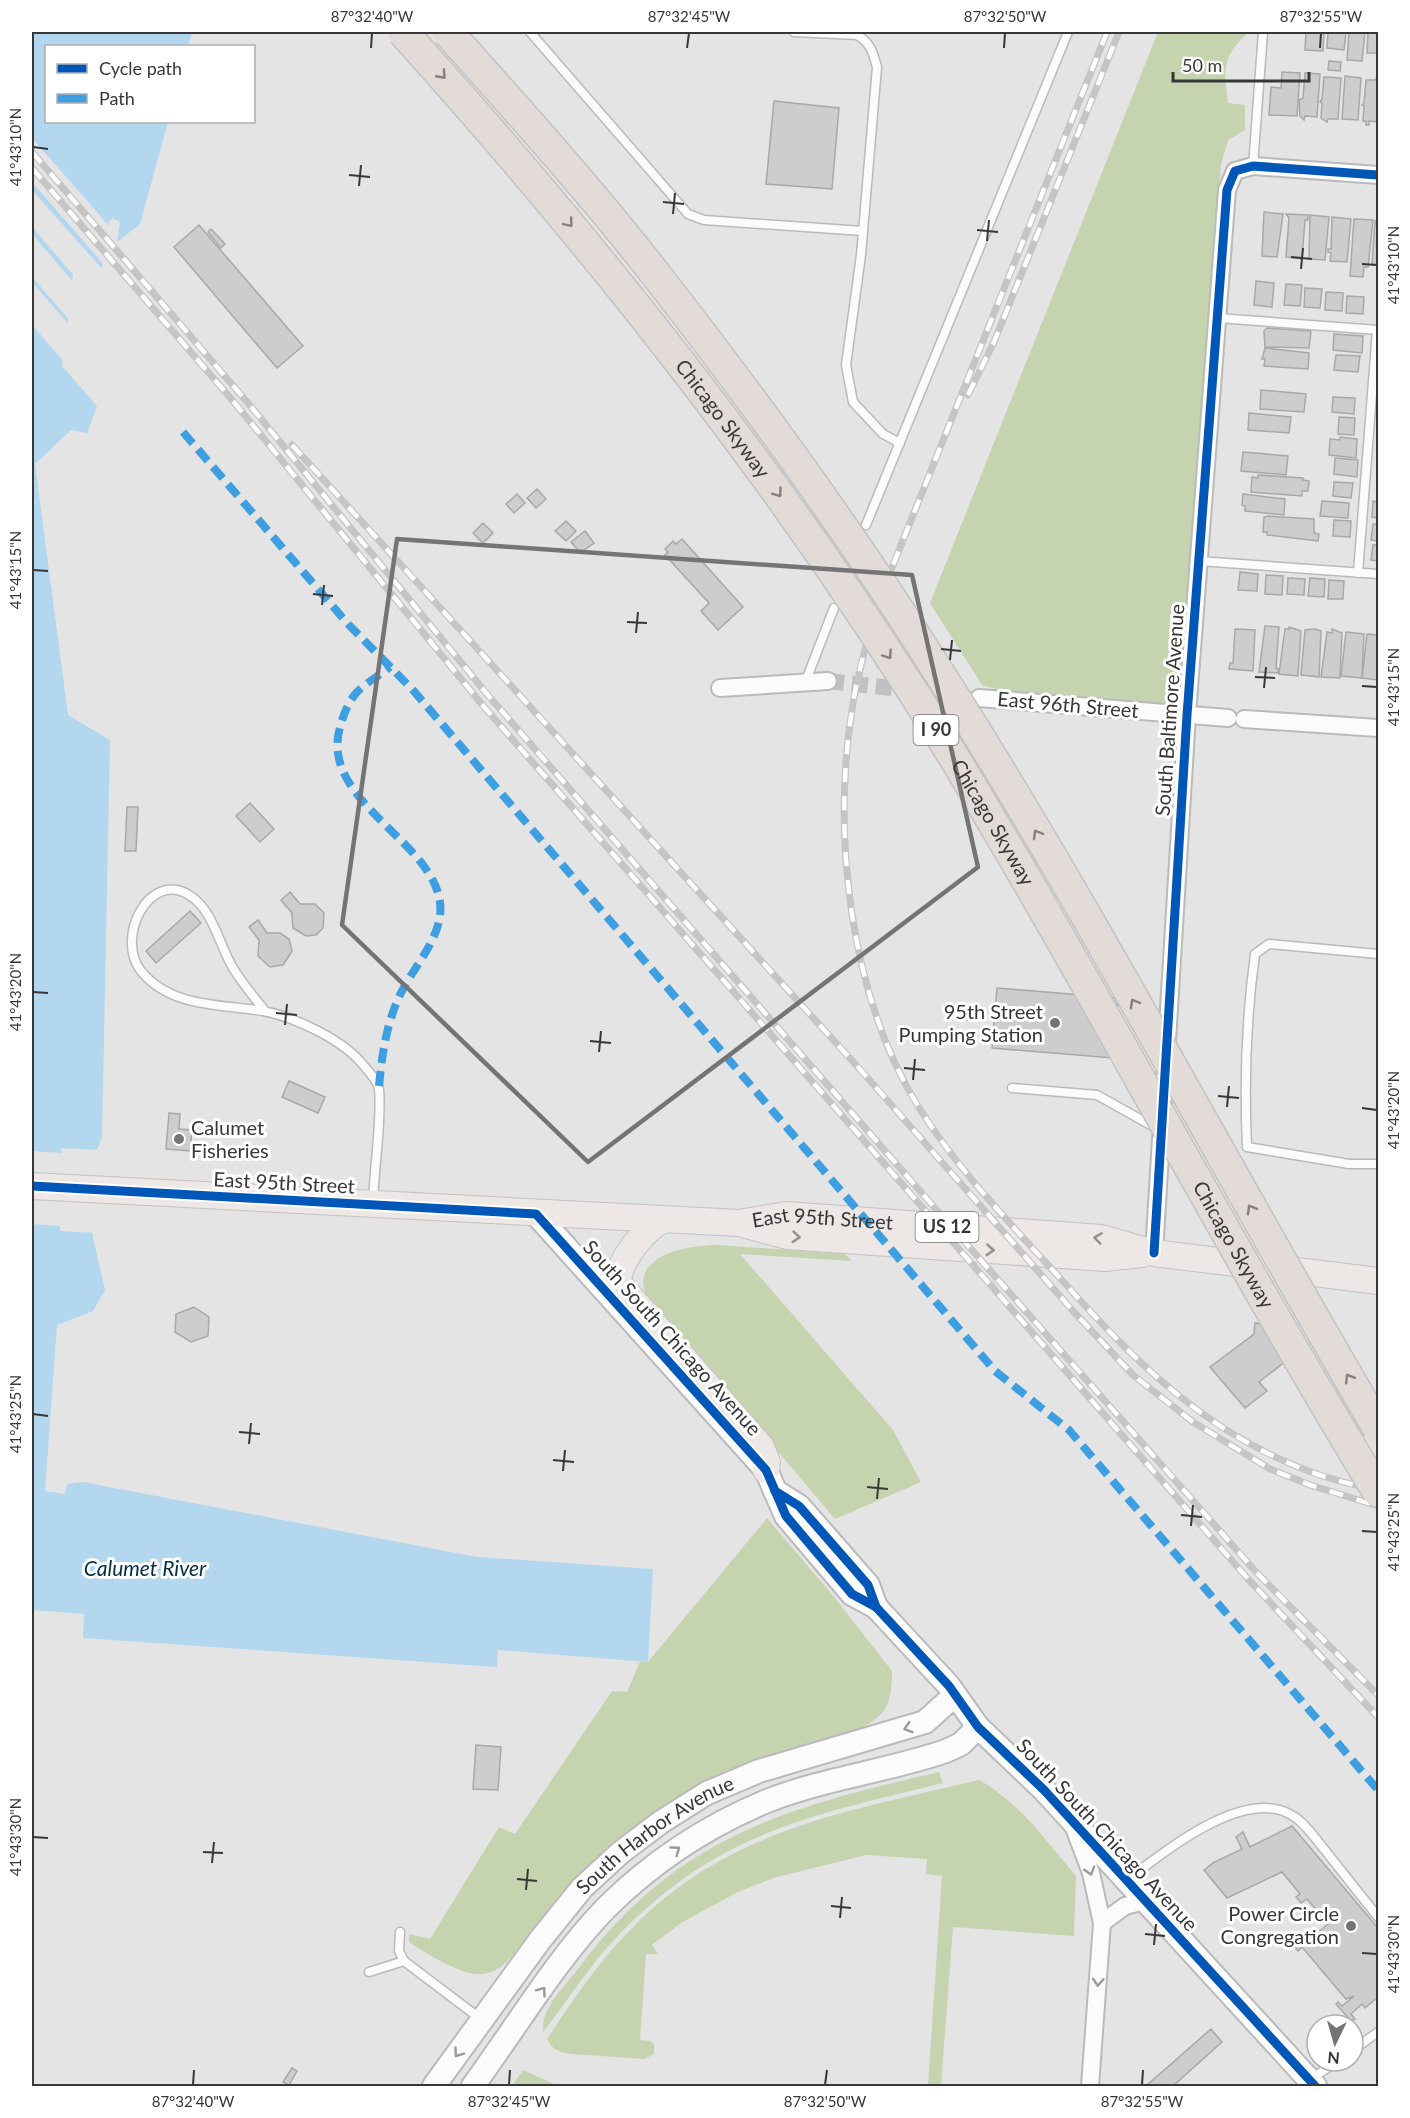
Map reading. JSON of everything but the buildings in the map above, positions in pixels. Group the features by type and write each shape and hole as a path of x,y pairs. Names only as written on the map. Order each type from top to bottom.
{"highway":[{"name":"Chicago Skyway","path":"403,32 520,163 628,294 780,496 838,580 957,762 1049,919 1273,1314 1378,1492"},
{"name":"Chicago Skyway","path":"448,32 545,141 655,274 761,413 867,562 985,745 1378,1428"}],"main road":[{"name":"East 95th Street","path":"32,1186 116,1193 739,1223 786,1215 1101,1238 1154,1253 1378,1281"},
{"name":"South South Chicago Avenue","path":"536,1214 770,1481 799,1506 868,1585 876,1607 956,1695 978,1727 1072,1821 1312,2083"},
{"path":"664,1220 657,1222 636,1244 619,1273 619,1284 761,1447 767,1462 770,1481"},
{"name":"South Harbor Avenue","path":"435,2086 582,1888 620,1853 661,1822 707,1793 759,1771 925,1722 956,1695"},
{"name":"South Harbor Avenue","path":"473,2086 565,1959 605,1909 640,1877 679,1848 721,1821 770,1800 946,1752 962,1744 978,1727"}],"street":[{"name":"South Baltimore Avenue","path":"1154,1253 1187,715 1227,190 1235,171 1253,166"},
{"path":"1253,166 1378,175"},
{"path":"720,688 828,681"},
{"name":"East 96th Street","path":"979,698 1378,728"},
{"path":"1072,1821 1091,1873 1102,1923 1090,2086"},
{"path":"1102,1923 1125,1906 1145,1900"}],"lane":[{"path":"530,32 688,214 704,220 862,231"},
{"path":"794,32 857,35 865,40 873,50 877,68 862,231 846,365 854,402 883,434 900,444"},
{"path":"866,525 1068,32"},
{"path":"1253,166 1263,32"},
{"path":"1218,318 1378,330 1358,573"},
{"path":"1199,561 1378,574"},
{"path":"805,683 834,608"},
{"path":"265,1011 233,968 199,902 187,893 172,890 163,891 143,907 135,918 132,930 132,955 141,971 156,984 181,998 200,1004 265,1011 329,1035 356,1055 379,1086 373,1205"},
{"path":"1378,954 1269,944 1255,954 1248,1002 1244,1078 1247,1147 1349,1164 1378,1164"},
{"path":"1012,1088 1097,1095 1161,1131"},
{"path":"1126,1880 1186,1836 1214,1821 1233,1814 1256,1810 1281,1810 1294,1816 1314,1838 1378,1917"},
{"path":"400,1932 399,1950 404,1961 482,2020"},
{"path":"369,1972 404,1961"},
{"path":"1365,2041 1378,2032"},
{"path":"1312,2083 1323,2073"}],"highlighted area":[{"path":"397,539 912,575 978,867 588,1162 342,925"}],"green space":[{"path":"1158,32 1249,32 1233,49 1226,64 1228,103 1245,105 1245,130 1228,140 1221,165 1179,710 1020,696 982,685 930,603"},
{"path":"718,1245 845,1254 852,1261 740,1254 893,1430 921,1482 835,1519 646,1295 643,1281 654,1261 679,1250"},
{"path":"767,1518 835,1598 892,1671 890,1694 881,1714 871,1723 848,1734 784,1750 755,1760 713,1778 673,1801 632,1830 594,1863 508,1960 497,1969 483,1974 466,1972 445,1963 409,1942 409,1934 430,1939 499,1827 515,1834 612,1691 627,1692 640,1662 648,1662"},
{"path":"939,1772 943,1783 849,1806 807,1819 766,1834 690,1874 653,1903 616,1938 543,2032 543,2023 554,1999 615,1924 654,1888 695,1858 737,1834 783,1815 831,1799"},
{"path":"979,1780 1007,1799 1043,1836 1076,1876 1074,1936 953,1927 941,2086 928,2086 942,1876 926,1874 927,1859 866,1855 773,1878 736,1893 681,1923 652,1945 658,1954 646,1954 640,2040 654,2044 654,2054 645,2059 568,2053 557,2050 547,2039 578,1994 623,1937 673,1891 712,1865 753,1844 796,1827 840,1813"},
{"path":"523,2070 554,2084 586,2086 512,2086"}],"water":[{"name":"Calumet River","path":"32,32 192,32 188,45 45,45 45,123 168,123 140,224 117,242 120,222 113,218 109,221 101,272 76,272 73,275 62,366 97,406 87,433 71,430 35,464 68,715 110,740 102,1137 97,1150 92,1233 105,1290 93,1311 57,1325 45,1491 65,1494 67,1484 83,1482 477,1557 653,1569 648,1662 498,1650 497,1667 83,1638 84,1614 32,1610"}],"pier":[{"path":"32,138 111,228 105,266 32,182"},
{"path":"32,190 104,271 103,274 82,282 80,276 76,278 32,227"},
{"path":"32,234 75,284 71,322 32,277"},
{"path":"32,282 70,326 66,364 32,325"},
{"path":"61,1148 100,1150 95,1233 60,1231 60,1226 32,1224 32,1151 62,1153"}],"tunnel":[{"path":"828,681 954,695"}],"railway":[{"path":"1107,32 877,605 857,683 846,759 844,810 846,862 852,914 862,966 876,1015 895,1063 933,1129 1003,1216 1117,1339 1178,1395 1245,1441 1283,1460 1323,1476 1378,1490"},
{"path":"968,395 994,342 1119,32"},
{"path":"32,152 248,403 487,694 934,1207 1256,1572 1378,1695"},
{"path":"32,168 233,401 485,708 1248,1579 1378,1717"},
{"path":"292,445 857,1066 1074,1312 1133,1375 1193,1422 1270,1469 1310,1485 1378,1506"}],"marked path":[{"path":"183,432 348,624 412,689 995,1371 1069,1430 1378,1790"},
{"path":"379,1086 385,1041 391,1019 404,988 438,927 440,916 437,890 425,867 363,801 346,778 338,753 341,724 352,699 357,692 390,667"}],"cycle path":[{"path":"1154,1253 1187,715 1227,190 1235,171 1253,166 1378,175"},
{"path":"32,1186 536,1214 766,1470 786,1516 852,1594 876,1607 949,1686 978,1727 1044,1790 1315,2086"},
{"path":"775,1491 799,1506 868,1585 876,1607"}],"place":[{"name":"95th Street Pumping Station","path":"1055,1023"},
{"name":"Calumet Fisheries","path":"179,1139"},
{"name":"Power Circle Congregation","path":"1351,1926"}]}
